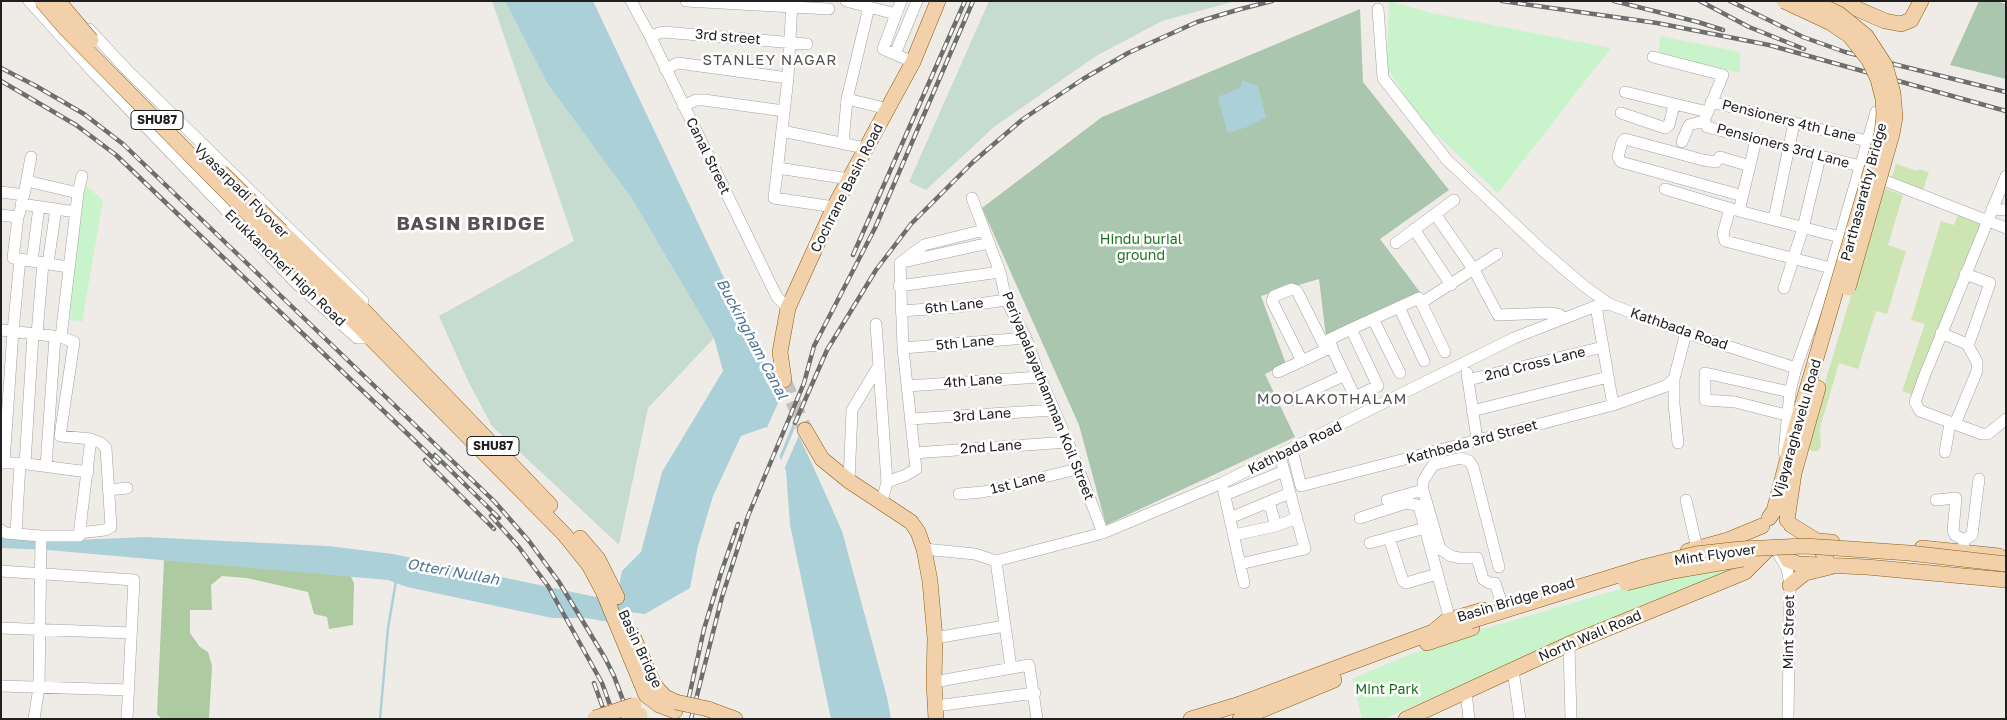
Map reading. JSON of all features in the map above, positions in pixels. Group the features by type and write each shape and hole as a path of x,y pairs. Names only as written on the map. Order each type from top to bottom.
{"main road":[{"name":"Vyasarpadi Flyover","path":"42,1 66,29 276,235 366,313"},
{"name":"Vyasarpadi Flyover","path":"58,1 75,22 276,235 370,338"},
{"name":"Parthasarathy Bridge","path":"1784,1 1831,23 1850,36 1869,60 1878,79 1883,99 1882,134 1827,340"},
{"name":"Parthasarathy Bridge","path":"1811,1 1846,18 1870,41 1878,51 1889,74 1894,102 1894,124 1890,145 1827,340"},
{"path":"1839,1 1885,21 1901,24 1912,20 1921,1"},
{"name":"Cochrane Basin Road","path":"784,380 780,352 788,308 834,207 913,62 936,2"},
{"name":"Erukkancheri High Road","path":"366,313 570,526 598,559 607,589"},
{"name":"Erukkancheri High Road","path":"370,338 564,534 607,589"},
{"name":"Vijayaraghavelu Road","path":"1766,522 1774,511 1781,481 1827,340"},
{"name":"Vijayaraghavelu Road","path":"1783,539 1794,473 1827,340"},
{"path":"805,430 822,459 849,481 882,501 911,522 918,532 924,549 930,581 935,638 934,682 936,712"},
{"path":"2006,557 1964,546 1783,539 1762,541 1760,530 1766,522 1778,517 1783,539 1788,560 1798,564 1867,567 2006,580"},
{"name":"Basin Bridge Road","path":"1240,719 1462,625 1502,604 1728,540 1766,522"},
{"name":"North Wall Road","path":"1412,717 1570,644 1745,572 1783,539"},
{"path":"1728,540 1737,546 1745,565 1745,572"},
{"path":"1817,541 1830,566"},
{"name":"Mint Flyover","path":"1462,625 1644,567 1696,554 1741,549 1804,546 1909,553 2006,564"},
{"name":"Mint Flyover","path":"1191,719 1237,705 1433,632 1643,578 1700,566 1748,559 1806,557 1868,559 2006,572"},
{"path":"1790,585 1805,573 1830,566"},
{"name":"Basin Bridge","path":"607,589 654,685 673,707"},
{"name":"Basin Bridge","path":"622,623 646,695 653,701 673,707 735,719"},
{"path":"634,713 646,695"},
{"path":"594,719 673,707"}],"street":[{"name":"Erukkancheri High Road","path":"29,1 122,102 297,284 358,338 370,338"},
{"name":"Erukkancheri High Road","path":"64,1 113,56 348,285 365,303 366,313"},
{"path":"686,1 792,4 829,8"},
{"path":"846,1 872,5 896,14"},
{"path":"901,1 883,49 913,62"},
{"path":"895,54 918,1"},
{"name":"Canal Street","path":"635,2 665,69 777,297 788,308"},
{"path":"792,4 788,78 774,198 834,207"},
{"path":"843,142 847,99 872,5"},
{"path":"1378,9 1383,78 1447,160 1541,249 1584,286 1609,304"},
{"name":"3rd street","path":"650,36 663,32 807,44"},
{"path":"1653,56 1723,75 1707,115 1689,124 1682,142"},
{"path":"665,69 678,63 788,78"},
{"path":"122,102 141,84"},
{"path":"1625,92 1707,115"},
{"path":"847,99 888,109"},
{"path":"683,106 696,100 704,100 784,111"},
{"path":"1621,113 1665,128 1669,125 1674,105"},
{"path":"1781,481 1786,415 1796,368 1831,268 1876,112"},
{"name":"Pensioners 4th Lane","path":"1707,115 1794,123 1867,141"},
{"name":"Pensioners 3rd Lane","path":"1707,115 1756,140 1860,169 2006,228"},
{"path":"1774,219 1794,123"},
{"path":"782,132 843,142 865,148"},
{"path":"1743,196 1620,162 1618,157 1622,142 1625,140 1703,160 1716,162 1720,157 1750,166"},
{"path":"1756,140 1743,196 1723,234 1724,241 1831,268"},
{"path":"31,157 18,217 13,258 68,267"},
{"path":"1784,288 1803,228 1820,157"},
{"path":"778,168 849,179"},
{"path":"46,466 58,337 78,192 82,176"},
{"path":"2005,180 1941,333 1915,402 1920,411 1982,434 1988,434 2006,419"},
{"path":"27,181 78,192"},
{"path":"1665,189 1734,210 1840,237"},
{"path":"1,192 23,199 39,207 76,212"},
{"name":"Periyapalayathamman Koil Street","path":"972,198 1000,272 1006,300 1026,338 1103,533"},
{"path":"1396,243 1454,200"},
{"path":"16,533 41,262 39,207"},
{"path":"41,262 56,209"},
{"path":"1992,209 2006,210"},
{"path":"1435,214 1474,270 1498,315 1550,313 1560,315 1562,319"},
{"path":"1,215 18,217"},
{"path":"1414,229 1452,285"},
{"path":"900,263 924,245 984,230"},
{"path":"900,263 989,243"},
{"path":"1278,372 1302,361 1351,329 1420,301 1452,285 1497,254"},
{"path":"20,259 7,331 3,463 46,466 88,472"},
{"path":"887,482 916,469 903,348 900,263"},
{"path":"900,286 1000,272"},
{"path":"1965,274 1990,283 1968,346"},
{"path":"1302,361 1272,301 1274,296 1292,289 1297,291 1329,345 1355,397 1378,386 1351,329"},
{"name":"6th Lane","path":"901,311 958,308 1006,300"},
{"path":"1420,301 1445,352"},
{"name":"Kathbada Road","path":"996,561 1103,533 1222,483 1280,456 1514,338 1596,306 1609,304 1686,333 1796,368"},
{"path":"1596,306 1614,405"},
{"path":"1399,308 1424,361"},
{"path":"1373,319 1400,372"},
{"path":"876,324 887,482 882,501"},
{"path":"7,331 58,337 74,342 60,436 91,439 106,448 111,527 105,530 79,533"},
{"path":"1678,444 1674,404 1674,378 1686,333"},
{"path":"1941,333 1968,346 1977,362 1977,372 1952,424 1945,452"},
{"name":"5th Lane","path":"903,348 1026,338"},
{"name":"2nd Cross Lane","path":"1468,380 1603,347"},
{"path":"1465,363 1477,439"},
{"path":"849,481 852,410 878,367"},
{"path":"1786,415 1735,402 1705,400 1705,373 1790,392"},
{"path":"1291,400 1345,375"},
{"name":"4th Lane","path":"907,386 1040,376"},
{"path":"1472,411 1608,377"},
{"name":"Kathbeda 3rd Street","path":"1292,450 1301,486 1614,405 1666,386 1674,378"},
{"name":"3rd Lane","path":"910,419 1054,410"},
{"path":"1,530 6,533 41,536 79,536 91,439"},
{"name":"2nd Lane","path":"914,452 1068,442"},
{"path":"1240,564 1305,549 1280,456"},
{"path":"1495,553 1477,558 1460,558 1451,556 1440,549 1423,490 1423,481 1433,465 1461,458 1469,461 1473,467 1499,567"},
{"name":"1st Lane","path":"959,494 983,492 1077,469"},
{"path":"1225,496 1284,471"},
{"path":"1956,498 1953,531 1964,546 1972,535 1979,479"},
{"path":"1222,483 1244,583"},
{"path":"108,490 127,488"},
{"path":"1387,500 1423,490"},
{"path":"1230,518 1290,493"},
{"path":"1936,500 1977,493"},
{"path":"1686,500 1697,548"},
{"path":"1269,502 1276,526"},
{"path":"1360,518 1406,504 1417,505 1437,574 1462,625"},
{"path":"1234,535 1276,526 1297,518"},
{"path":"1370,543 1425,528"},
{"path":"34,719 39,687 41,536"},
{"path":"1389,538 1403,581 1406,583 1437,574"},
{"name":"Mint Street","path":"1783,539 1790,585 1788,719"},
{"path":"924,549 975,554 996,561 1011,668"},
{"path":"1477,558 1483,578 1489,583 1495,583 1502,604"},
{"path":"1,571 40,572 134,580 127,719"},
{"path":"935,638 1005,626"},
{"path":"1,628 131,634"},
{"path":"1570,644 1571,719"},
{"path":"934,682 1029,665 1035,693 1037,719"},
{"path":"1513,670 1520,719"},
{"path":"1,686 129,690"},
{"path":"1466,691 1469,719"},
{"path":"936,712 1035,693"}],"green space":[{"path":"492,1 505,1 547,83 632,199 714,338 648,408 619,545 492,426 468,381 439,316 574,241"},
{"path":"989,1 1236,1 1162,21 1096,56 994,127 926,190 909,182"},
{"path":"1389,1 1431,13 1611,48 1498,193 1419,118 1387,68"},
{"path":"1979,1 1996,1 2006,4 2006,79 1950,65"},
{"name":"Hindu burial ground","path":"1360,9 1363,82 1449,190 1380,239 1420,292 1326,337 1319,279 1261,296 1286,364 1265,374 1295,437 1106,525 1079,425 982,208 1102,117"},
{"path":"1660,36 1740,52 1740,73 1659,53"},
{"path":"1896,164 1918,171 1919,169 1929,172 1923,190 1892,177"},
{"path":"85,185 103,200 82,322 70,320 75,249"},
{"path":"1883,188 1903,195 1888,245 1906,251 1887,314 1876,311 1858,369 1839,363 1820,428 1821,446 1818,451 1812,451 1809,449 1809,446 1815,416"},
{"path":"1958,215 1982,224 1913,395 1902,391 1925,324 1911,320 1941,221 1954,225"},
{"path":"164,560 350,575 354,583 353,625 329,629 327,617 314,614 308,592 247,578 222,576 211,585 212,610 190,610 190,633 200,647 208,652 212,666 209,719 162,719 157,714"},
{"name":"Mint Park","path":"1736,565 1724,575 1554,643 1384,719 1362,719 1352,679 1406,656 1473,632 1654,579"}],"water":[{"path":"505,1 593,1 842,531 887,697 891,719 831,719 790,525 786,471 766,427 741,436 713,496 698,546 690,588 645,614 629,612 609,622 586,618 552,618 407,587 388,580 47,550 1,548 1,537 77,540 145,537 328,546 393,554 596,597 619,586 622,571 641,552 662,472 723,371 714,338 632,199 547,83"},
{"path":"1242,80 1258,86 1266,117 1247,127 1229,133 1218,97 1240,88"}],"pier":[{"path":"782,394 794,421 778,460 773,448 774,446 765,432"},
{"path":"796,425 800,433 783,472 780,463"}],"waterway":[{"path":"380,719 388,628 396,581"}],"tunnel":[{"path":"784,380 805,430"}],"railway":[{"path":"853,255 965,1"},
{"path":"691,719 722,597 748,516 804,383 814,346 875,228 973,1"},
{"path":"795,423 827,350 876,270 911,224 973,162 1023,119 1083,79 1128,53 1197,22 1272,1"},
{"path":"1502,1 1657,23 1769,45 2006,111"},
{"path":"1614,1 1723,30"},
{"path":"1700,1 1749,27 1804,49"},
{"path":"1730,1 1803,37 1845,52 2006,92"},
{"path":"1,68 84,114 123,144 494,501 529,541 559,582 605,658 614,676 630,719"},
{"path":"1,81 76,125 116,155 438,463"},
{"path":"435,455 499,518"},
{"path":"425,460 494,529"},
{"path":"491,516 518,546 548,586 602,683 615,719"},
{"path":"689,697 704,629 738,524"},
{"path":"594,683 607,719"}],"district":[{"name":"STANLEY NAGAR","path":"770,60"},
{"name":"BASIN BRIDGE","path":"471,224"},
{"name":"MOOLAKOTHALAM","path":"1332,399"}],"water label":[{"name":"Buckingham Canal","path":"752,339"},
{"name":"Otteri Nullah","path":"453,572"}]}
